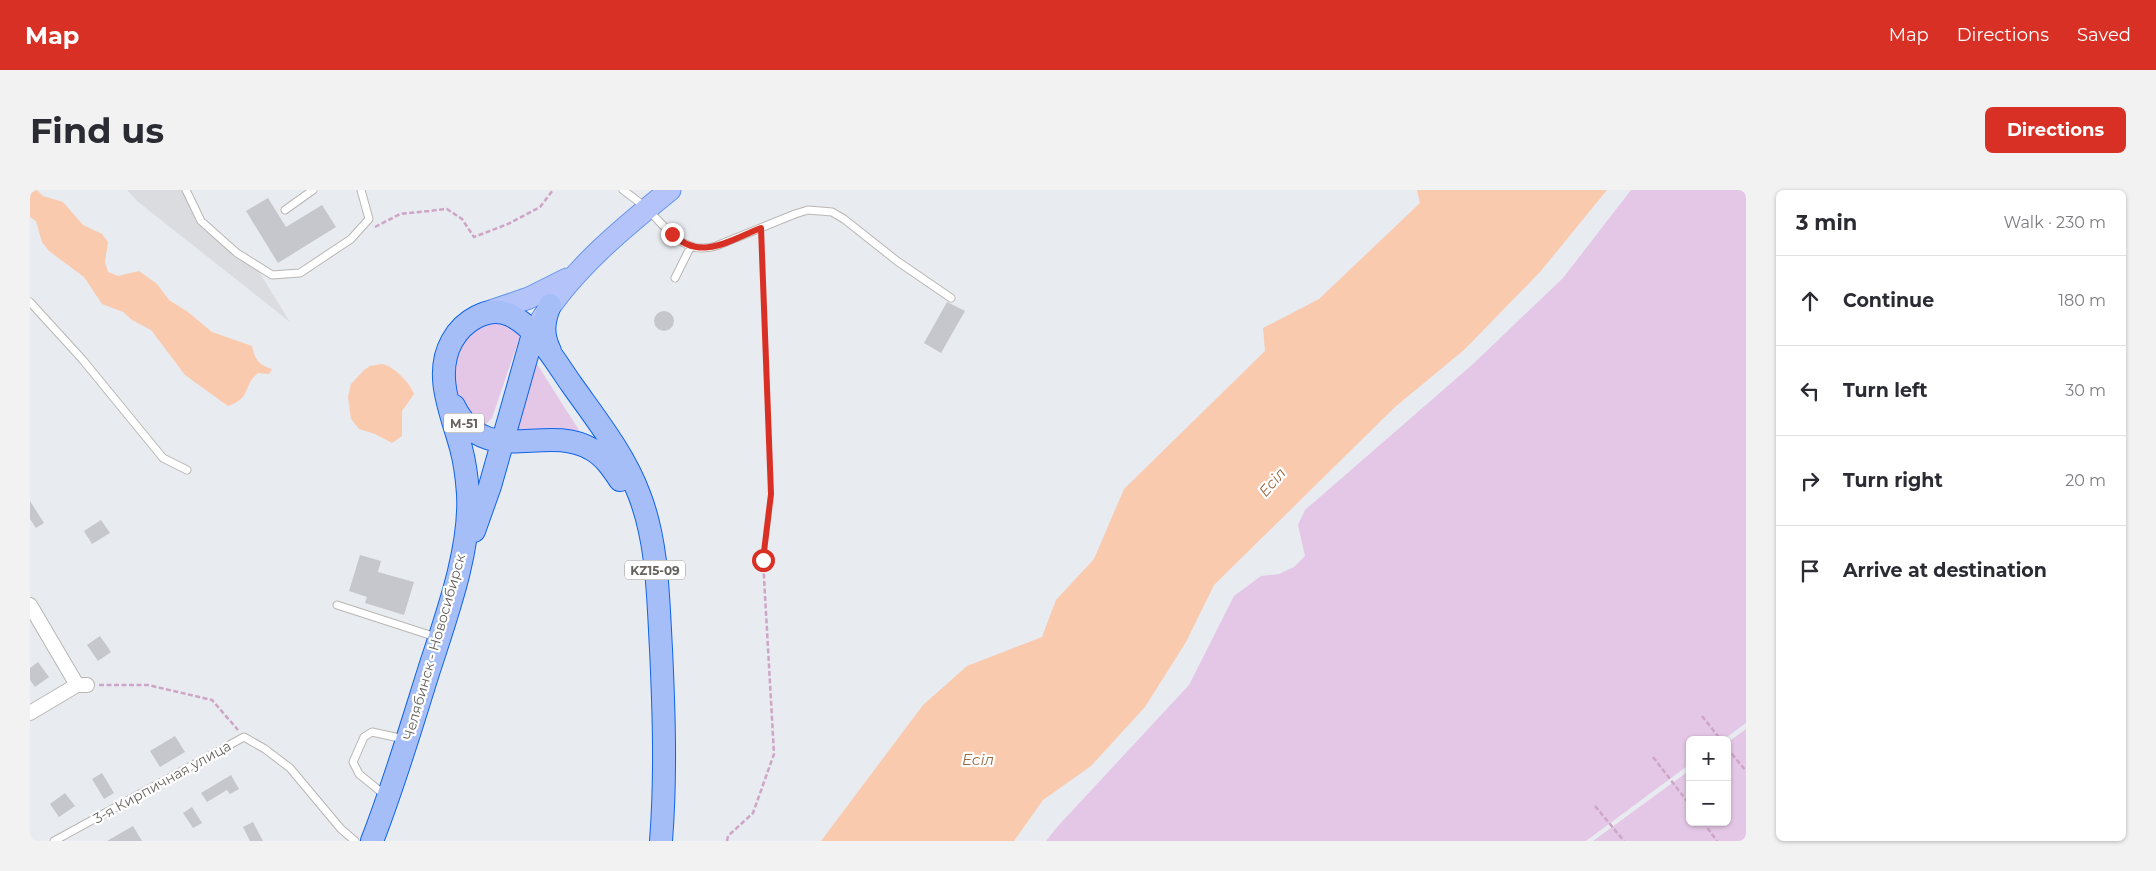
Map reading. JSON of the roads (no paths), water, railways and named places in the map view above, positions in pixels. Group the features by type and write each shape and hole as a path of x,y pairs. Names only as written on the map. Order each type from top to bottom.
{"highway":[{"path":"550,305 545,318 544,335 558,365"},
{"name":"KZ15-09","path":"486,313 496,312 512,316 533,334 558,365 605,434 629,473 641,498 651,540 658,599 662,681 664,796 659,841"},
{"name":"Челябинск - Новосибирск","path":"372,841 408,740 442,628 465,540 469,516 464,466 444,384 447,354 453,339 466,325 486,313"},
{"path":"442,628 490,486 533,334"},
{"name":"M-51","path":"444,384 456,411 468,427 483,437 502,442"},
{"path":"468,427 481,431 495,427 505,419 513,404"},
{"name":"KZ15-09","path":"502,442 563,441 588,447 609,465 628,495 640,543 648,618 658,753 659,841"}],"main road":[{"path":"533,334 550,305 578,272 670,190"},
{"path":"486,313 529,298 578,272"}],"street":[{"path":"30,605 82,685 30,713"}],"lane":[{"path":"186,190 202,221 237,253 272,275 300,274 352,239 369,219 361,190"},
{"path":"285,210 313,190"},
{"path":"623,190 647,209 676,238 691,246 710,248 808,210 832,212 844,219 897,261 951,298"},
{"path":"675,278 691,246"},
{"path":"30,302 82,359 163,458 187,470"},
{"path":"337,605 442,628"},
{"path":"388,798 359,774 353,762 364,737 372,732 408,740"},
{"name":"3-я Кирпичная улица","path":"54,841 244,737 265,748 290,768 341,829 355,841"}],"water":[{"path":"30,190 37,190 43,196 63,202 83,225 102,234 108,242 105,262 108,272 118,276 139,271 157,284 169,300 188,312 212,332 252,346 258,361 272,369 269,374 258,373 241,399 228,406 185,375 151,330 132,320 123,312 102,304 84,277 49,251 42,242 36,221 30,217"},
{"name":"Есіл","path":"1417,190 1607,190 1540,272 1464,350 1395,407 1214,585 1186,642 1145,707 1091,766 1043,800 1014,841 821,841 923,705 967,666 1042,637 1056,600 1094,559 1124,489 1265,351 1263,328 1319,299 1420,203"},
{"path":"382,364 392,368 401,376 414,394 402,411 402,436 392,443 375,434 359,429 351,419 348,397 351,384 364,370 370,366"}]}
